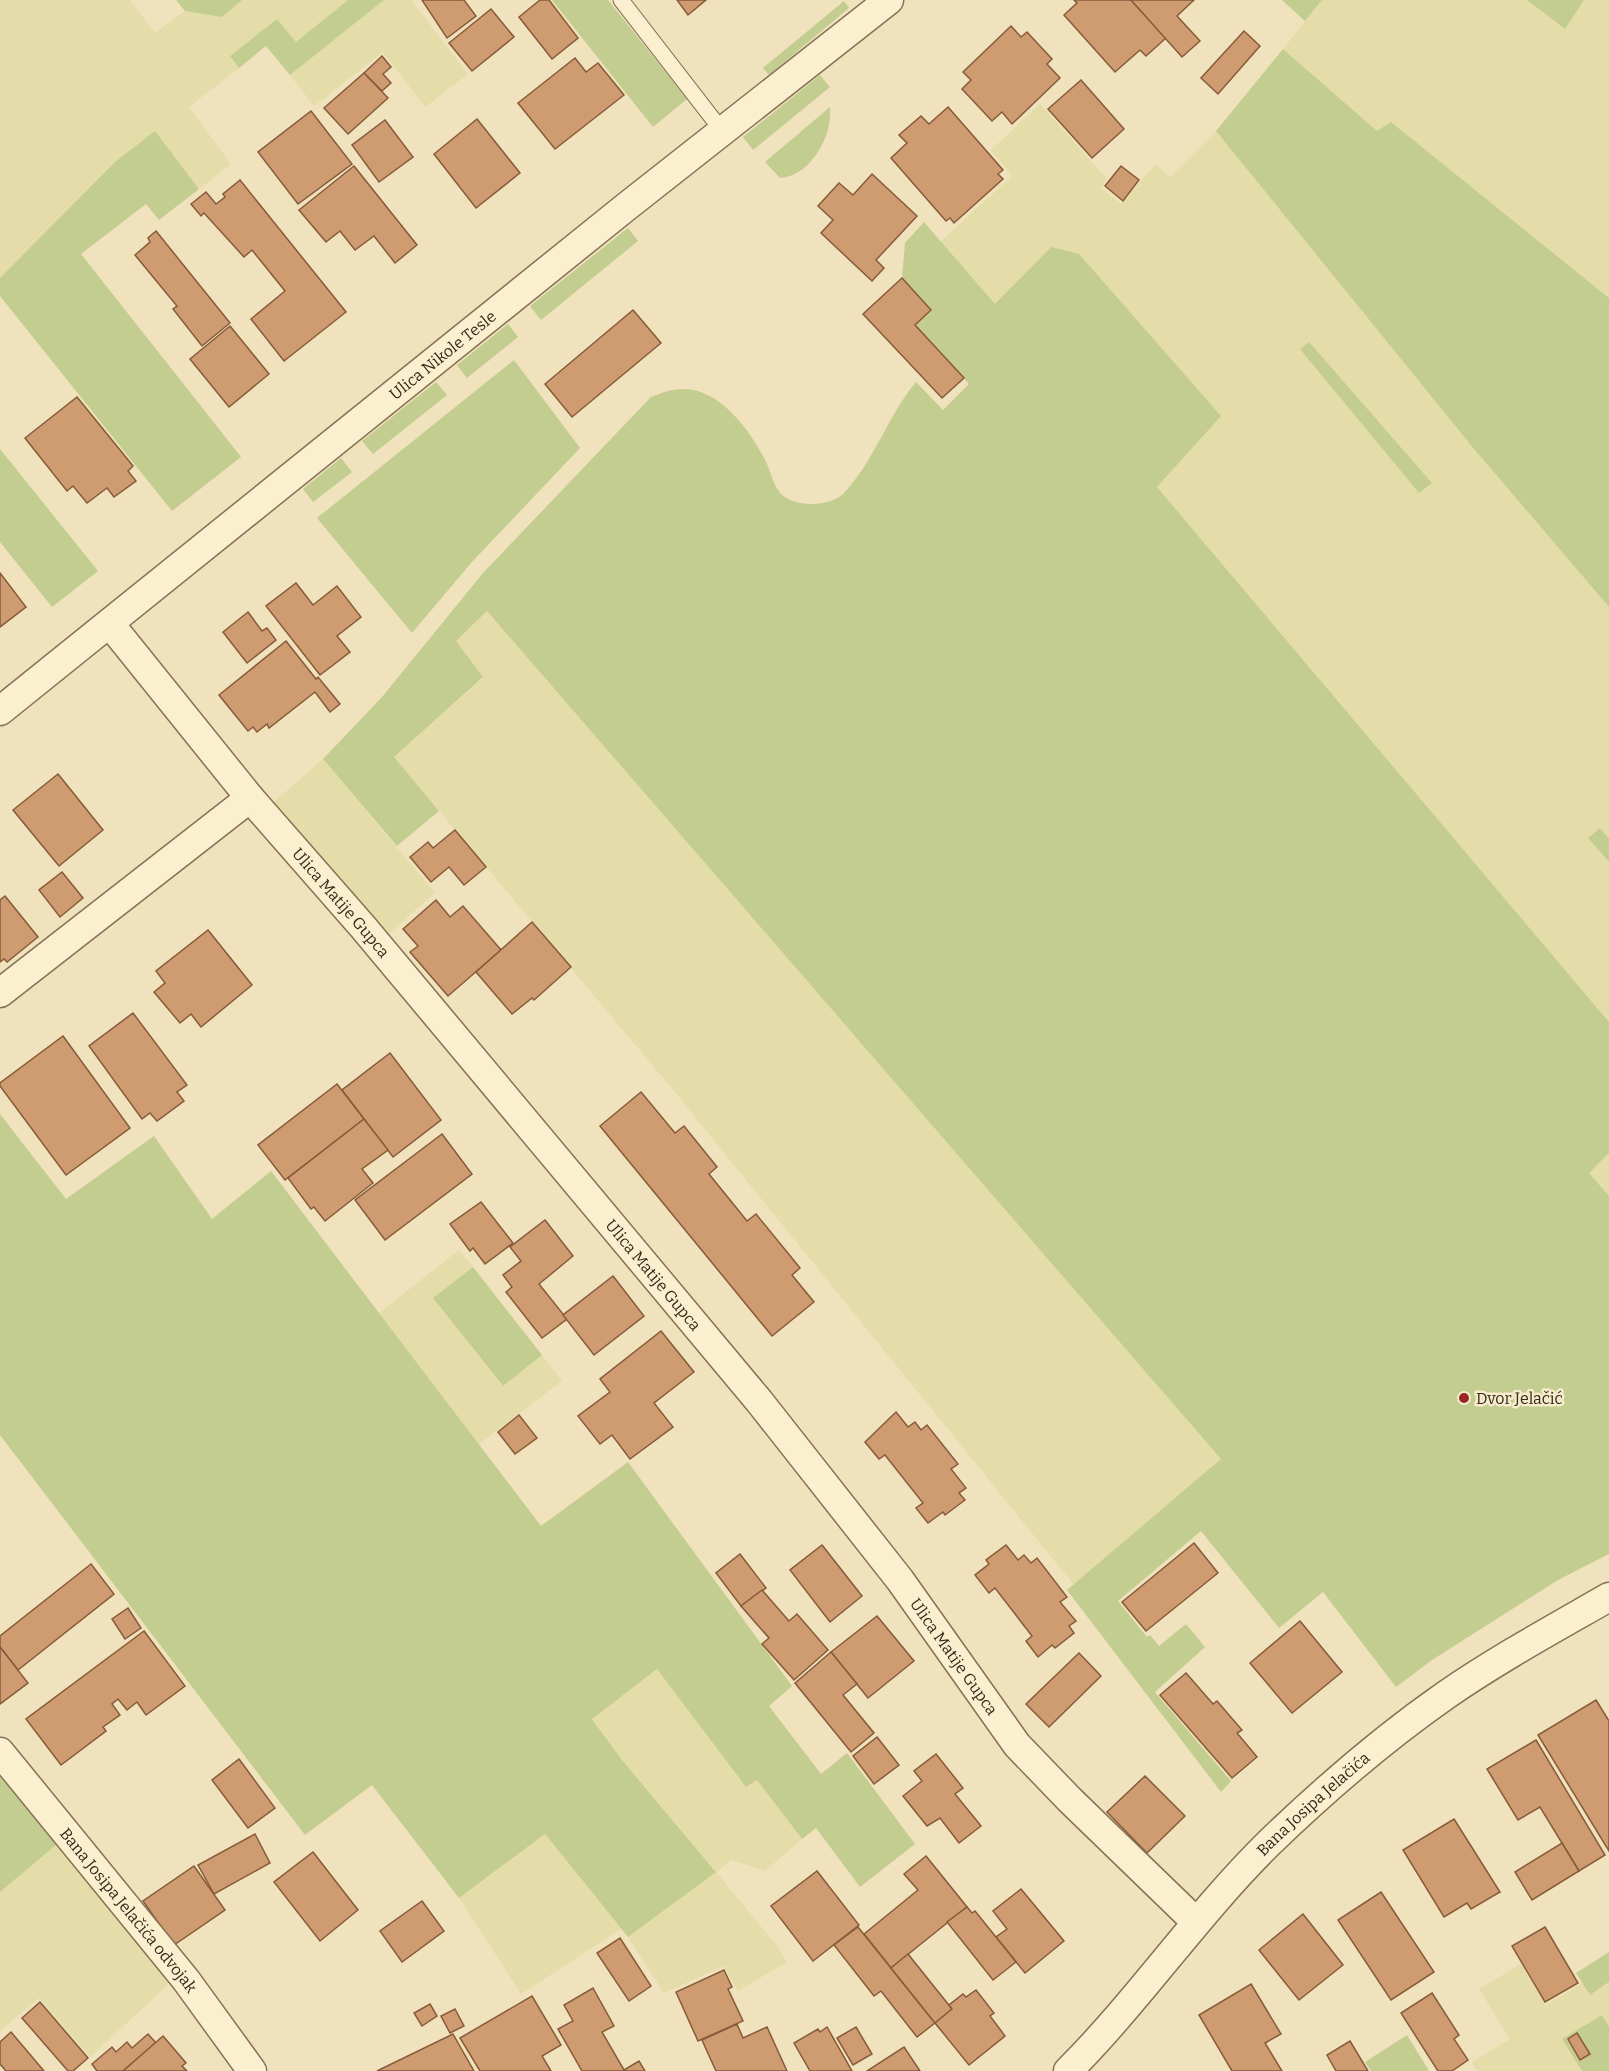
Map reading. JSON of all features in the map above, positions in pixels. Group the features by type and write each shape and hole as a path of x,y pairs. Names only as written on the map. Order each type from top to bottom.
{"street":[{"name":"Ulica Nikole Tesle","path":"0,711 889,0"},
{"name":"Ulica Matije Gupca","path":"110,624 250,798 363,927 759,1401 900,1580 1017,1745 1070,1800 1196,1922"},
{"path":"0,993 250,798"},
{"name":"Bana Josipa Jelačića","path":"1068,2071 1144,1989 1196,1922 1269,1844 1392,1734 1448,1694 1609,1597"},
{"name":"Bana Josipa Jelačića odvojak","path":"0,1752 186,1980 252,2071"}],"lane":[{"path":"621,0 723,132"}],"shaded area":[{"path":"0,0 130,0 155,33 185,11 222,17 242,0 348,0 296,42 277,19 230,56 239,68 189,107 231,164 199,189 155,132 115,162 0,278"},
{"path":"384,0 411,0 468,74 425,107 383,52 314,106 290,75"},
{"path":"1322,0 1527,0 1565,29 1584,0 1609,0 1609,298 1391,122 1377,131 1283,49"},
{"path":"1040,104 1107,179 1101,188 1121,204 1156,164 1170,177 1216,131 1474,449 1609,607 1609,839 1600,828 1588,838 1609,862 1609,1022 1157,487 1220,416 1051,247 995,305 940,242 1012,176 991,150"},
{"path":"487,611 1222,1459 1074,1585 674,1091 394,757 483,678 456,641"},
{"path":"323,759 435,893 386,936 274,802"},
{"path":"1609,1153 1609,1196 1588,1173"},
{"path":"459,1250 473,1267 434,1299 502,1386 542,1355 562,1381 478,1445 379,1313"},
{"path":"658,1669 746,1787 757,1779 802,1839 765,1871 732,1860 716,1872 778,1947 787,1962 738,1991 724,1966 664,1993 628,1937 716,1871 622,1760 592,1718"},
{"path":"545,1834 621,1929 521,1994 459,1898"},
{"path":"62,1840 172,1981 90,2057 39,1998 0,2031 0,1892"},
{"path":"1521,1964 1546,2005 1583,1983 1590,1995 1609,1982 1609,2027 1602,2015 1562,2039 1582,2071 1477,2071 1472,2062 1510,2039 1479,1989"}],"green space":[{"path":"176,0 242,0 222,17 185,11"},
{"path":"348,0 384,0 290,75 266,46 239,68 230,56 277,19 296,42"},
{"path":"552,0 608,0 687,99 653,127"},
{"path":"1282,0 1322,0 1305,21"},
{"path":"1527,0 1584,0 1565,29"},
{"path":"844,1 849,8 769,75 763,68"},
{"path":"1283,49 1377,131 1391,122 1609,298 1609,607 1474,449 1216,131"},
{"path":"820,75 830,87 753,150 743,137"},
{"path":"830,107 828,130 818,152 801,170 791,176 780,178 765,162"},
{"path":"155,131 199,189 159,220 146,204 81,254 241,457 172,511 0,296 0,278 115,162"},
{"path":"924,222 995,304 1051,247 1079,254 1221,416 1157,487 1609,1022 1609,1153 1589,1173 1609,1196 1609,1554 1558,1580 1432,1660 1396,1687 1323,1592 1279,1628 1201,1531 1118,1601 1147,1637 1150,1635 1159,1646 1186,1624 1205,1647 1155,1692 1231,1781 1221,1792 1067,1590 1221,1459 487,611 456,641 483,677 394,757 439,811 397,846 323,759 382,697 483,573 651,397 670,390 688,389 716,400 740,421 750,434 765,460 774,483 783,496 800,503 810,504 829,501 844,493 855,480 897,409 916,382 943,410 969,384 915,325 902,278 905,243"},
{"path":"628,228 638,241 541,320 530,306"},
{"path":"508,324 518,337 467,378 457,365"},
{"path":"1309,342 1432,483 1419,493 1300,349"},
{"path":"514,360 580,448 471,563 412,633 317,518"},
{"path":"436,382 447,395 373,454 362,441"},
{"path":"0,449 98,571 52,607 0,542"},
{"path":"341,458 352,472 313,502 303,489"},
{"path":"1600,828 1609,839 1609,862 1588,838"},
{"path":"0,1114 66,1199 154,1136 212,1219 271,1171 541,1526 628,1462 792,1686 769,1706 821,1774 847,1753 915,1844 860,1887 816,1828 802,1839 757,1780 746,1787 657,1669 592,1719 622,1760 716,1872 628,1937 545,1834 459,1898 372,1785 305,1835 0,1435"},
{"path":"473,1267 542,1355 503,1386 433,1298"},
{"path":"0,1768 62,1840 0,1892"},
{"path":"1609,1952 1609,1982 1590,1995 1576,1973"},
{"path":"1602,2015 1609,2027 1609,2071 1582,2071 1562,2039"},
{"path":"1407,2035 1429,2071 1371,2071 1365,2062"}],"building":[{"path":"422,0 464,0 476,16 447,38"},
{"path":"540,0 549,0 578,38 552,59 519,17"},
{"path":"677,0 706,0 688,15"},
{"path":"1074,0 1131,0 1166,38 1146,56 1140,50 1115,72 1064,15 1077,3"},
{"path":"1131,0 1194,0 1177,16 1200,41 1182,57"},
{"path":"491,9 514,37 472,71 449,43"},
{"path":"1011,26 1021,37 1027,32 1052,59 1047,64 1060,78 1012,124 1002,112 992,121 962,89 971,80 963,72"},
{"path":"1244,31 1260,46 1218,94 1201,78"},
{"path":"382,56 391,67 383,74 391,83 382,91 364,73"},
{"path":"575,58 586,72 598,63 624,95 555,149 518,103"},
{"path":"364,73 388,98 348,134 324,108"},
{"path":"1081,80 1124,129 1092,158 1048,109"},
{"path":"948,107 1003,170 998,174 1003,179 954,223 950,218 946,221 891,158 907,143 899,135 921,116 929,124"},
{"path":"311,111 352,164 298,204 258,152"},
{"path":"477,119 520,173 476,208 434,154"},
{"path":"385,120 413,157 379,182 352,145"},
{"path":"354,166 417,245 395,263 374,236 355,250 340,231 326,242 299,210"},
{"path":"1121,166 1139,180 1123,201 1105,186"},
{"path":"872,174 917,216 876,260 884,268 872,281 821,233 833,220 818,206 839,183 853,195"},
{"path":"240,180 346,312 284,361 251,319 285,291 252,250 244,257 204,213 201,216 191,204 206,192 216,204 225,197 223,194"},
{"path":"156,231 230,323 202,346 173,309 177,306 135,255 150,242 148,238"},
{"path":"902,278 931,310 915,325 964,378 942,398 863,314"},
{"path":"633,310 661,343 572,417 545,384"},
{"path":"230,326 269,374 229,407 190,359"},
{"path":"77,397 133,466 128,471 136,481 114,497 107,488 87,503 73,486 67,491 25,438"},
{"path":"0,573 26,607 0,627"},
{"path":"296,583 313,605 337,586 361,617 337,636 350,652 320,675 266,606"},
{"path":"248,612 262,631 267,628 276,640 247,663 223,632"},
{"path":"286,641 316,679 318,677 340,704 330,712 315,692 269,728 267,724 257,732 253,727 248,731 219,695"},
{"path":"58,774 103,830 59,866 13,810"},
{"path":"455,830 486,867 464,885 449,867 431,882 410,857 428,842 433,848"},
{"path":"62,872 83,898 60,917 39,890"},
{"path":"5,896 38,937 7,962 4,959 0,962 0,900"},
{"path":"436,900 450,917 463,906 501,950 448,996 410,952 418,946 403,929"},
{"path":"532,922 571,967 534,1000 532,998 512,1014 476,972"},
{"path":"208,930 252,985 201,1027 191,1014 180,1023 154,992 165,983 156,971"},
{"path":"133,1013 187,1085 177,1092 184,1101 157,1121 150,1113 142,1119 89,1046"},
{"path":"63,1036 130,1128 66,1175 0,1086 0,1083"},
{"path":"390,1053 441,1120 393,1157 342,1090"},
{"path":"337,1084 364,1119 285,1180 258,1145"},
{"path":"641,1092 675,1133 684,1126 717,1167 709,1174 747,1221 756,1214 800,1268 792,1275 814,1302 772,1336 600,1126"},
{"path":"364,1119 388,1150 362,1169 373,1183 325,1221 314,1207 311,1209 288,1178"},
{"path":"442,1134 472,1174 385,1240 355,1200"},
{"path":"481,1202 513,1243 485,1264 473,1248 470,1251 450,1224"},
{"path":"545,1220 573,1256 539,1284 567,1319 542,1338 506,1292 512,1287 503,1275 521,1261 510,1247"},
{"path":"613,1276 644,1316 594,1355 563,1315"},
{"path":"661,1331 694,1372 654,1403 673,1427 630,1459 612,1435 600,1444 578,1416 610,1392 600,1379"},
{"path":"896,1412 908,1427 915,1422 921,1430 927,1425 958,1464 951,1469 966,1488 959,1493 965,1500 945,1515 943,1512 928,1523 916,1508 923,1503 885,1455 879,1459 865,1442"},
{"path":"519,1415 537,1438 515,1454 498,1432"},
{"path":"1194,1543 1218,1573 1146,1631 1122,1602"},
{"path":"822,1545 862,1596 830,1622 790,1570"},
{"path":"1006,1545 1018,1560 1024,1555 1031,1563 1037,1558 1067,1597 1060,1602 1076,1621 1069,1626 1074,1633 1055,1648 1052,1645 1038,1657 1026,1641 1032,1636 995,1588 989,1593 975,1575 989,1564 986,1560"},
{"path":"740,1554 766,1588 741,1606 716,1573"},
{"path":"91,1564 114,1594 18,1670 0,1647 0,1636"},
{"path":"762,1590 789,1621 797,1614 828,1650 794,1680 762,1644 769,1638 741,1606"},
{"path":"128,1608 141,1628 125,1639 112,1619"},
{"path":"877,1616 914,1661 868,1698 831,1652"},
{"path":"1300,1621 1342,1672 1292,1713 1250,1663"},
{"path":"144,1631 185,1686 146,1715 137,1702 127,1710 118,1699 112,1704 120,1715 103,1727 106,1731 61,1765 26,1719"},
{"path":"0,1647 28,1683 0,1704"},
{"path":"831,1652 857,1684 843,1695 874,1733 851,1752 795,1683"},
{"path":"1079,1653 1101,1676 1049,1727 1026,1704"},
{"path":"1186,1673 1213,1704 1217,1701 1242,1730 1237,1733 1257,1757 1232,1778 1160,1695"},
{"path":"1596,1700 1609,1721 1609,1851 1538,1735"},
{"path":"877,1737 899,1765 874,1784 853,1756"},
{"path":"1536,1740 1605,1855 1579,1871 1540,1807 1518,1820 1487,1769"},
{"path":"936,1754 963,1788 955,1794 981,1826 959,1843 940,1818 927,1826 903,1796 922,1781 914,1771"},
{"path":"239,1759 275,1808 248,1828 212,1780"},
{"path":"1145,1776 1185,1816 1147,1853 1107,1812"},
{"path":"1454,1819 1500,1892 1471,1909 1467,1903 1444,1917 1403,1850"},
{"path":"255,1834 270,1863 214,1894 198,1865"},
{"path":"1562,1843 1579,1871 1532,1900 1515,1872"},
{"path":"313,1852 358,1910 320,1941 274,1882"},
{"path":"926,1856 967,1907 891,1968 864,1934 918,1890 904,1874"},
{"path":"194,1866 225,1910 174,1945 143,1901"},
{"path":"817,1871 859,1925 813,1961 771,1906"},
{"path":"1021,1889 1064,1941 1025,1973 996,1937 1007,1929 993,1911"},
{"path":"1381,1892 1434,1972 1391,2000 1338,1920"},
{"path":"422,1901 444,1931 402,1962 380,1931"},
{"path":"967,1907 972,1913 975,1911 1016,1962 993,1980 947,1922"},
{"path":"1303,1914 1343,1965 1299,2000 1259,1950"},
{"path":"858,1927 935,2023 917,2037 881,1991 874,1996 834,1945"},
{"path":"1545,1927 1578,1983 1545,2002 1512,1946"},
{"path":"620,1938 651,1986 629,2001 597,1953"},
{"path":"908,1954 952,2009 935,2023 891,1968"},
{"path":"724,1970 732,1987 728,1989 743,2021 698,2041 676,1992"},
{"path":"1251,1984 1281,2034 1265,2043 1282,2071 1232,2071 1199,2015"},
{"path":"593,1988 614,2026 602,2032 624,2070 639,2061 645,2071 582,2071 558,2029 573,2021 564,2005"},
{"path":"976,1990 994,2013 990,2016 1005,2036 969,2065 935,2023 952,2009 949,2005 963,1994 966,1997"},
{"path":"1432,1993 1459,2035 1454,2039 1468,2060 1452,2071 1438,2071 1401,2013"},
{"path":"532,1996 561,2045 542,2056 551,2071 480,2071 460,2038"},
{"path":"40,2002 88,2058 73,2071 68,2071 22,2018"},
{"path":"430,2004 437,2016 422,2026 414,2013"},
{"path":"455,2009 464,2026 450,2033 441,2016"},
{"path":"737,2024 743,2038 767,2027 787,2071 716,2071 702,2040"},
{"path":"827,2027 852,2071 810,2071 794,2043 818,2029 820,2032"},
{"path":"856,2027 872,2054 853,2065 837,2038"},
{"path":"11,2032 44,2071 6,2071 0,2064 0,2042"},
{"path":"1577,2033 1590,2054 1580,2060 1568,2039"},
{"path":"148,2034 156,2043 123,2071 97,2071 92,2064 112,2047 116,2052 127,2042 132,2048"},
{"path":"453,2034 474,2071 377,2071"},
{"path":"163,2036 186,2063 182,2066 187,2071 123,2071"},
{"path":"1350,2041 1368,2071 1336,2071 1327,2055"},
{"path":"904,2047 920,2071 867,2071"}],"place":[{"name":"Dvor Jelačić","path":"1464,1398"}]}
